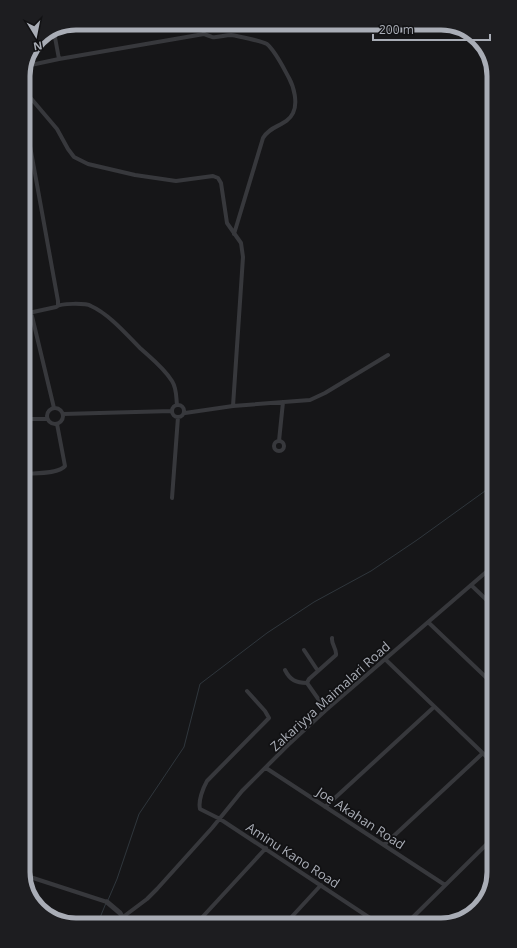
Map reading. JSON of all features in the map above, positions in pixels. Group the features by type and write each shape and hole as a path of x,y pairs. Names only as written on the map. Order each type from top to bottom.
{"street":[{"path":"203,30 204,34"},
{"path":"32,65 204,34 213,37 230,35 264,43 268,46 280,61 292,84 295,102 294,112 288,120 268,130 263,138 234,234"},
{"path":"56,43 59,59"},
{"path":"30,97 57,129 74,157 88,164 136,175 176,181 212,176 218,178 221,184 228,223 241,243 243,257 233,406"},
{"path":"30,146 58,305"},
{"path":"54,408 31,312 56,307 58,305 90,305 106,316 162,368 172,382 177,394 177,405 172,411"},
{"path":"178,417 181,417 184,413 233,406 310,400 317,398 388,355"},
{"path":"280,441 283,402"},
{"path":"177,405 184,408 184,413"},
{"path":"54,408 60,409 63,414 63,418 57,424 51,423 47,418 48,412 54,408"},
{"path":"63,414 172,411"},
{"path":"172,411 173,414 178,417"},
{"path":"172,498 178,417"},
{"path":"30,419 47,418"},
{"path":"30,474 62,470 64,466 57,424"},
{"name":"Zakariyya Maimalari Road","path":"123,917 147,899 220,819 242,791 288,745 326,710 386,660 487,571"},
{"path":"471,585 487,600"},
{"path":"429,622 487,678"},
{"path":"307,683 309,679 336,655 332,638"},
{"path":"304,650 318,671"},
{"path":"386,660 487,757"},
{"path":"285,670 290,678 295,681 307,683 326,710"},
{"name":"Aminu Kano Road","path":"247,691 265,711 269,718 211,776 204,786 199,807 266,848 369,917"},
{"path":"325,807 434,707"},
{"path":"384,846 484,754"},
{"name":"Joe Akahan Road","path":"266,768 445,885"},
{"path":"412,918 487,844"},
{"path":"202,918 266,848"},
{"path":"31,877 108,902 123,917"},
{"path":"291,918 321,885"}],"waterway":[{"path":"108,900 117,879 139,814 184,747 200,684 267,633 314,602 371,571 417,540 485,491 487,486"},
{"path":"100,918 106,903"}]}
